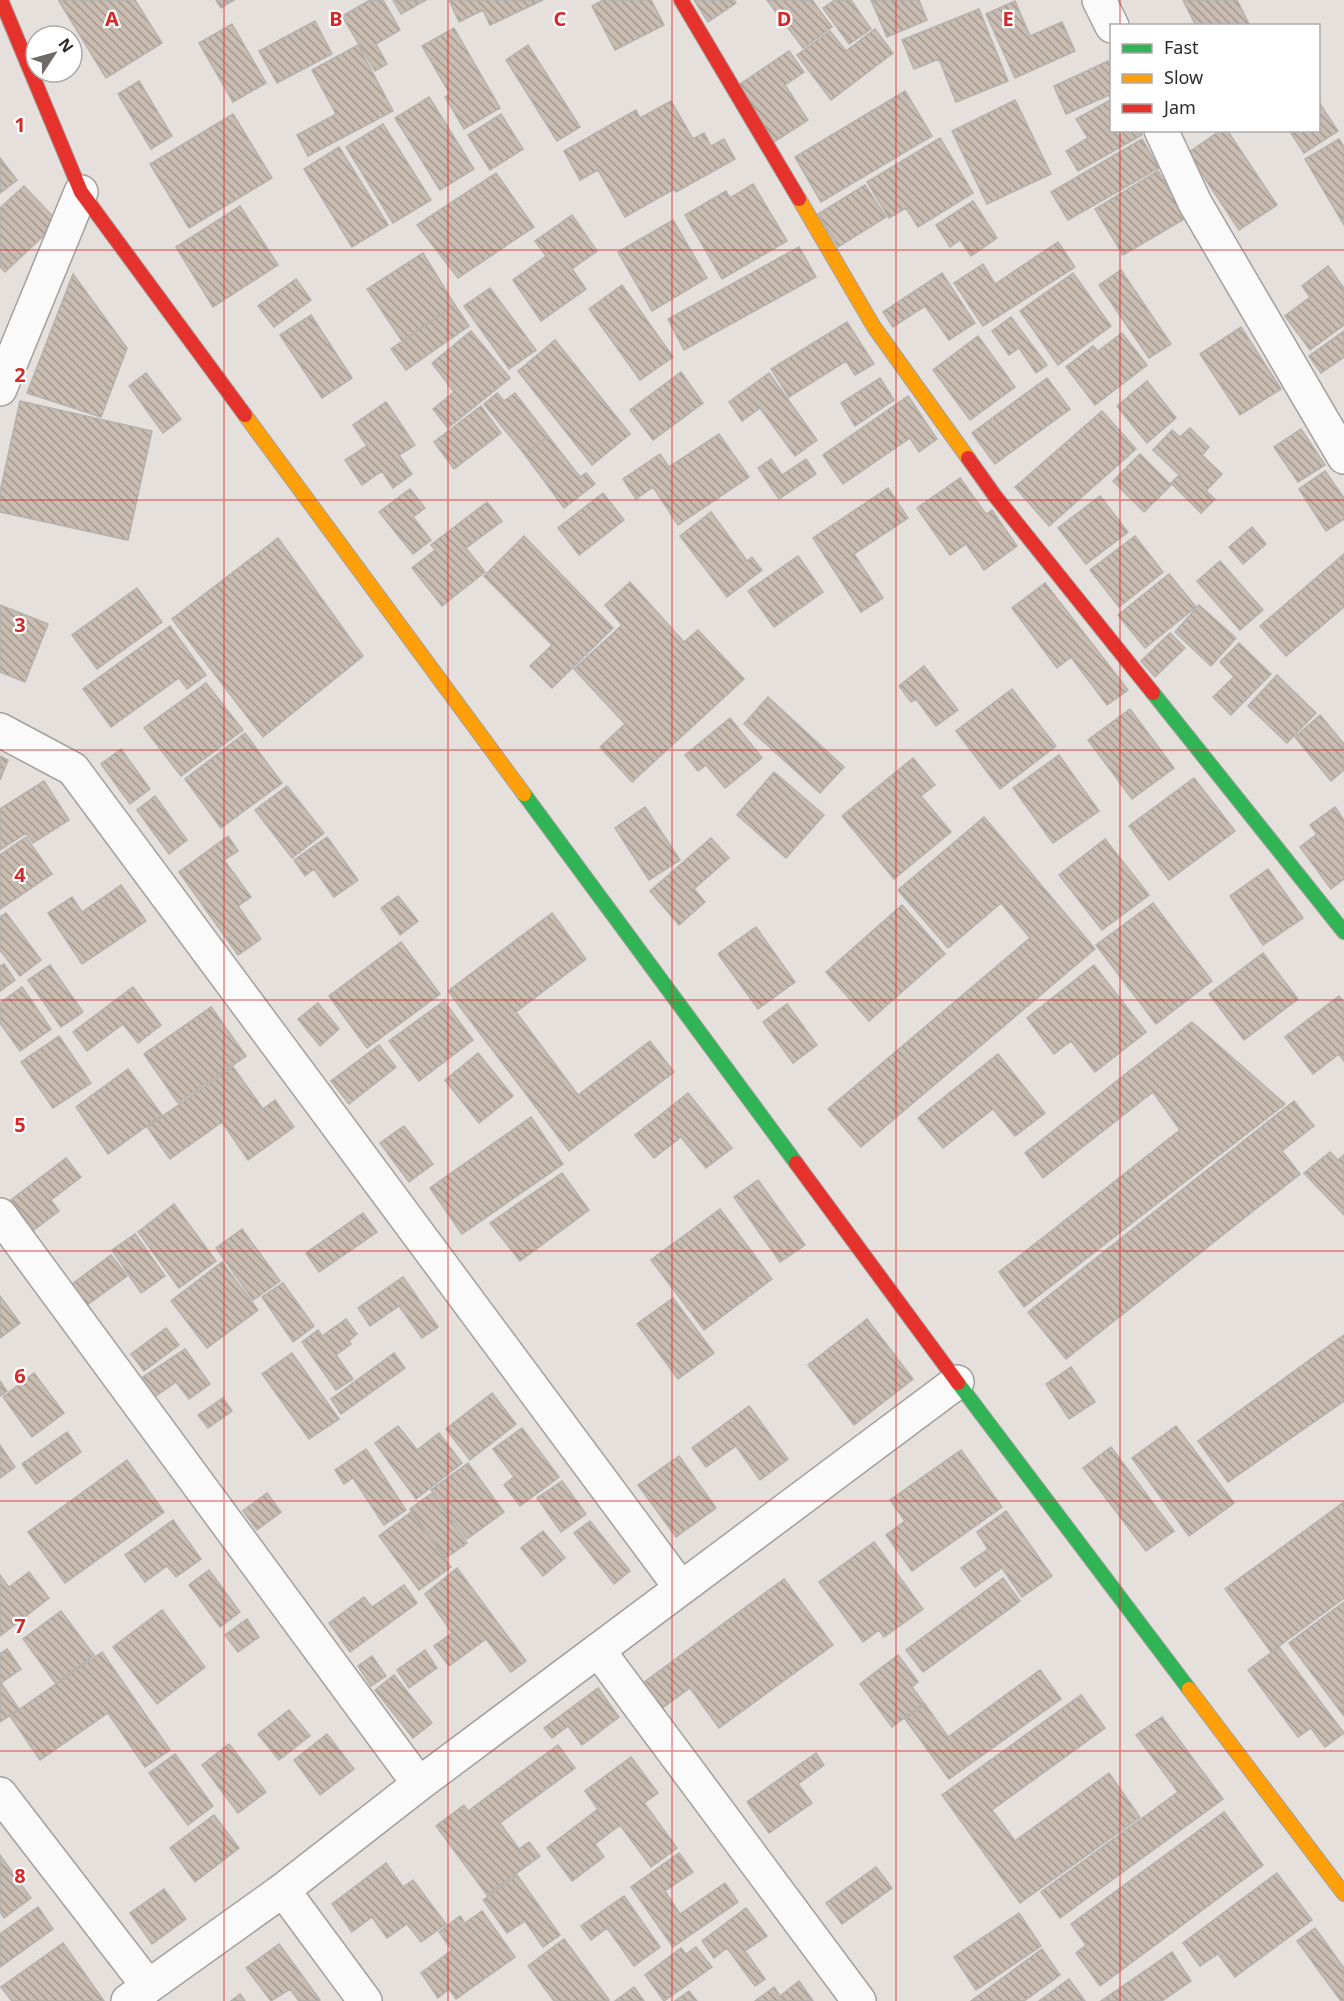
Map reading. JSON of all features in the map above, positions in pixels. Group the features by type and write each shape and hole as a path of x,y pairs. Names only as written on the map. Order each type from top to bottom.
{"street":[{"path":"1,0 81,192 957,1382 1344,1894"},
{"path":"681,0 874,327 995,496 1344,932"},
{"path":"1099,0 1111,24"},
{"path":"1162,132 1195,203 1344,457"},
{"path":"0,389 81,192"},
{"path":"0,730 73,769 681,1588"},
{"path":"0,1215 419,1784"},
{"path":"0,1794 138,1994 283,1890 419,1784 957,1382"},
{"path":"598,1650 859,2001"},
{"path":"283,1890 365,2001"}],"building":[{"path":"135,0 162,43 106,78 84,42 84,24 73,24 59,1"},
{"path":"216,0 234,0 221,8"},
{"path":"370,0 383,0 400,30 376,44 387,64 375,71 342,16"},
{"path":"393,0 426,0 401,14"},
{"path":"449,0 543,0 490,25 483,10 459,22"},
{"path":"603,0 651,0 664,25 615,50 592,6"},
{"path":"694,0 734,0 736,3 708,22"},
{"path":"767,0 812,0 832,27 803,48"},
{"path":"835,0 851,0 871,29 849,44 823,8"},
{"path":"871,0 919,0 927,20 887,37"},
{"path":"1183,0 1237,0 1249,24 1195,24"},
{"path":"1015,1 1030,36 1062,22 1075,51 1015,78 986,14"},
{"path":"979,9 1008,81 956,102 939,59 914,69 902,40"},
{"path":"315,21 332,54 277,83 259,51"},
{"path":"232,24 266,83 233,102 199,43"},
{"path":"454,28 500,108 464,129 445,97 450,94 422,46"},
{"path":"875,29 893,53 831,100 797,55 830,31 846,51"},
{"path":"358,45 393,111 308,156 297,135 336,114 312,70"},
{"path":"528,45 580,127 557,141 506,60"},
{"path":"789,51 804,72 785,85 808,120 774,142 737,86"},
{"path":"1108,61 1110,65 1110,95 1066,114 1054,86"},
{"path":"139,81 172,136 151,149 118,94"},
{"path":"905,91 932,136 821,202 795,157"},
{"path":"429,97 474,169 440,190 395,118"},
{"path":"1015,100 1051,174 987,204 952,131"},
{"path":"1110,100 1110,132 1141,132 1142,135 1078,171 1066,151 1088,138 1076,119"},
{"path":"671,101 693,139 704,133 711,146 724,139 735,159 676,192 674,189 625,217 598,170 580,180 564,151 636,110 640,118"},
{"path":"1320,104 1338,131 1304,153 1290,132 1320,132"},
{"path":"233,114 272,178 189,228 150,164"},
{"path":"501,114 523,149 490,170 468,135"},
{"path":"383,124 431,200 393,223 346,147"},
{"path":"1218,132 1228,132 1277,205 1239,230 1188,153"},
{"path":"940,138 973,193 918,227 906,208 889,218 867,182"},
{"path":"1142,139 1159,168 1068,220 1051,192"},
{"path":"1339,139 1344,147 1344,225 1305,159"},
{"path":"339,147 388,225 352,247 304,169"},
{"path":"0,158 17,180 0,193"},
{"path":"1158,171 1186,218 1123,255 1095,209"},
{"path":"496,173 534,227 458,278 417,225"},
{"path":"753,184 787,241 722,279 685,215 726,191 730,198"},
{"path":"865,185 886,217 838,247 818,214"},
{"path":"24,186 58,222 5,272 0,267 0,208"},
{"path":"973,201 997,238 971,256 960,240 950,247 936,225"},
{"path":"240,206 278,265 213,307 176,247"},
{"path":"572,215 597,251 572,269 586,289 541,321 513,280 546,256 535,241"},
{"path":"673,220 707,278 652,311 618,252"},
{"path":"1058,242 1075,267 983,326 954,283 983,264 995,284"},
{"path":"799,247 816,277 684,350 668,319"},
{"path":"423,253 455,305 402,341 367,289"},
{"path":"1328,266 1344,288 1344,325 1310,350 1285,316 1310,297 1302,286"},
{"path":"1121,270 1171,344 1149,358 1099,285"},
{"path":"942,273 975,323 949,340 925,306 893,327 883,312"},
{"path":"1073,273 1111,326 1058,365 1020,311"},
{"path":"73,274 127,348 101,417 27,393"},
{"path":"296,279 311,300 274,327 258,306"},
{"path":"622,285 673,357 640,380 589,309"},
{"path":"490,288 536,350 509,369 464,306"},
{"path":"455,305 469,326 406,370 391,349"},
{"path":"311,315 352,378 322,398 280,335"},
{"path":"1011,317 1047,365 1036,373 1019,348 1009,355 992,331"},
{"path":"847,322 874,364 855,375 846,361 789,397 771,369"},
{"path":"1241,327 1281,389 1240,415 1200,354"},
{"path":"471,331 510,378 448,428 433,409 454,392 432,363"},
{"path":"1344,331 1344,357 1321,373 1309,356"},
{"path":"1122,333 1147,365 1095,405 1066,367 1093,346 1098,351"},
{"path":"978,336 1015,387 970,420 933,370"},
{"path":"555,340 630,434 592,465 518,371"},
{"path":"681,372 703,403 653,440 630,410"},
{"path":"146,373 181,419 163,433 129,386"},
{"path":"769,373 817,440 795,456 760,408 742,421 729,402"},
{"path":"880,378 894,400 855,426 841,403"},
{"path":"1047,378 1070,409 995,464 972,433"},
{"path":"1147,381 1176,418 1147,443 1117,406"},
{"path":"497,393 504,401 515,393 548,436 525,455 484,404"},
{"path":"908,396 937,439 919,452 910,438 843,484 823,455"},
{"path":"20,401 152,431 128,540 0,512 0,492"},
{"path":"386,402 415,445 399,455 412,474 393,488 382,471 362,485 345,460 367,446 353,425"},
{"path":"481,406 501,433 454,469 434,442"},
{"path":"1102,411 1136,449 1049,526 1015,487"},
{"path":"1190,428 1209,447 1202,455 1222,474 1206,491 1215,499 1201,513 1171,483 1179,475 1153,450 1172,430 1180,437"},
{"path":"1301,429 1325,465 1298,482 1274,447"},
{"path":"719,434 749,477 678,525 653,487 636,499 623,479 660,454 669,467"},
{"path":"548,436 580,477 586,473 595,484 564,508 525,455"},
{"path":"1140,454 1171,485 1144,512 1113,481"},
{"path":"771,459 782,475 806,459 816,474 779,499 758,468"},
{"path":"1325,471 1344,498 1344,519 1326,531 1299,489"},
{"path":"960,478 986,514 992,510 1017,546 984,570 966,544 950,555 917,508"},
{"path":"888,488 908,518 854,554 883,598 861,612 813,538"},
{"path":"410,489 425,508 413,517 431,540 413,554 379,512"},
{"path":"603,493 624,520 579,555 558,528"},
{"path":"1100,496 1128,532 1086,564 1058,528"},
{"path":"487,502 502,521 466,548 485,572 442,606 412,568 435,550 431,545"},
{"path":"711,512 747,561 752,557 762,570 727,597 680,536"},
{"path":"1252,527 1266,544 1243,564 1229,547"},
{"path":"524,536 613,628 552,688 530,666 552,645 484,576"},
{"path":"1135,536 1163,572 1119,607 1090,570"},
{"path":"278,538 363,656 263,737 172,619"},
{"path":"1344,554 1344,607 1286,656 1260,626"},
{"path":"798,556 823,592 774,627 748,591"},
{"path":"1220,561 1263,610 1240,630 1197,581"},
{"path":"1169,574 1196,607 1145,648 1118,615"},
{"path":"630,582 684,642 698,630 744,679 632,782 600,747 625,724 574,669 622,625 605,605"},
{"path":"1045,583 1128,690 1107,705 1071,657 1057,668 1012,608"},
{"path":"137,588 162,622 97,669 72,635"},
{"path":"0,605 48,624 25,682 0,672"},
{"path":"1199,605 1236,638 1211,666 1175,632"},
{"path":"170,626 206,675 187,689 179,678 111,727 83,689"},
{"path":"1170,633 1185,648 1155,677 1141,661"},
{"path":"1239,643 1271,674 1231,715 1213,697 1234,677 1220,662"},
{"path":"924,666 958,710 936,726 916,699 911,702 899,686"},
{"path":"1277,675 1316,713 1287,743 1248,706"},
{"path":"206,683 243,730 181,776 144,728"},
{"path":"1012,689 1056,746 1000,789 956,731"},
{"path":"768,697 844,767 820,793 744,724"},
{"path":"1130,709 1174,768 1132,799 1088,740"},
{"path":"1320,715 1344,744 1344,770 1331,781 1295,737"},
{"path":"730,718 762,758 725,788 706,765 698,771 685,755"},
{"path":"245,733 282,783 221,828 185,779"},
{"path":"121,749 150,789 130,804 101,764"},
{"path":"1059,755 1099,811 1053,843 1013,788"},
{"path":"0,756 8,760 0,780"},
{"path":"913,758 935,785 921,796 951,832 894,879 842,816"},
{"path":"774,772 824,815 786,858 737,815"},
{"path":"1194,778 1235,831 1169,880 1129,826"},
{"path":"44,781 69,820 33,843 26,833 0,850 0,809"},
{"path":"287,786 324,833 292,858 255,810"},
{"path":"155,796 187,840 169,854 137,810"},
{"path":"645,807 680,860 649,880 615,828"},
{"path":"1335,807 1344,820 1344,879 1331,889 1300,847 1317,834 1310,825"},
{"path":"984,817 1095,949 861,1147 828,1109 1030,938 1001,903 948,948 898,890"},
{"path":"228,836 238,851 224,860 251,897 238,906 261,939 238,955 179,872"},
{"path":"26,837 52,874 0,909 0,855"},
{"path":"327,837 358,880 334,897 314,869 305,876 294,860"},
{"path":"711,838 729,858 694,889 705,902 679,925 650,891"},
{"path":"1105,839 1149,895 1102,930 1059,875"},
{"path":"1268,869 1303,918 1263,945 1230,896"},
{"path":"121,885 146,921 82,964 48,913 72,897 82,912"},
{"path":"398,896 418,921 400,935 381,908"},
{"path":"1153,903 1212,981 1156,1024 1096,945"},
{"path":"902,905 945,954 869,1021 826,972"},
{"path":"6,913 41,960 20,976 0,950 0,917"},
{"path":"552,913 586,959 516,1012 578,1095 650,1041 674,1072 569,1151 448,991"},
{"path":"756,927 795,982 758,1009 718,954"},
{"path":"401,942 440,994 367,1048 329,996"},
{"path":"1263,953 1298,999 1244,1040 1209,994"},
{"path":"4,964 15,980 0,991 0,966"},
{"path":"50,965 83,1012 61,1027 28,980"},
{"path":"1094,965 1146,1032 1095,1072 1071,1041 1054,1054 1027,1018"},
{"path":"22,987 51,1029 20,1051 0,1023 0,1003"},
{"path":"133,987 161,1025 138,1043 123,1024 87,1051 73,1032"},
{"path":"1339,996 1344,1003 1344,1061 1339,1054 1313,1074 1285,1037"},
{"path":"444,1001 473,1040 419,1081 389,1041"},
{"path":"318,1003 339,1029 320,1046 298,1019"},
{"path":"787,1004 817,1045 793,1063 763,1022"},
{"path":"211,1007 246,1056 178,1103 144,1054"},
{"path":"1192,1022 1285,1104 1024,1307 999,1272 1180,1130 1153,1092 1043,1178 1025,1153"},
{"path":"59,1036 91,1083 53,1108 21,1062"},
{"path":"379,1045 396,1067 349,1104 331,1081"},
{"path":"478,1053 513,1096 479,1123 445,1080"},
{"path":"998,1054 1045,1113 1015,1136 993,1109 943,1148 918,1118"},
{"path":"233,1067 263,1109 275,1100 294,1127 248,1160 222,1122 170,1159 147,1127"},
{"path":"128,1069 162,1115 108,1154 76,1107"},
{"path":"688,1093 732,1148 706,1168 681,1137 654,1158 635,1135"},
{"path":"1294,1101 1314,1126 1282,1151 1300,1174 1066,1359 1028,1312"},
{"path":"531,1117 563,1164 462,1234 430,1188"},
{"path":"404,1126 433,1164 409,1182 380,1143"},
{"path":"1330,1152 1338,1160 1344,1155 1344,1215 1304,1173"},
{"path":"66,1158 81,1177 51,1200 59,1211 34,1230 11,1200"},
{"path":"562,1173 589,1210 520,1261 490,1223"},
{"path":"758,1180 805,1245 780,1262 734,1197"},
{"path":"174,1204 216,1261 179,1288 138,1232"},
{"path":"720,1209 772,1279 704,1330 651,1260"},
{"path":"363,1213 377,1232 319,1272 306,1253"},
{"path":"242,1229 280,1281 253,1300 216,1248"},
{"path":"135,1234 165,1276 141,1293 112,1250"},
{"path":"111,1255 127,1276 87,1305 72,1284"},
{"path":"222,1262 258,1310 207,1348 171,1301"},
{"path":"403,1277 438,1327 422,1338 399,1306 370,1326 358,1308"},
{"path":"283,1283 314,1326 293,1342 262,1297"},
{"path":"0,1296 20,1323 0,1338"},
{"path":"673,1298 714,1353 678,1379 637,1324"},
{"path":"346,1319 357,1334 349,1341 351,1344 336,1355 353,1379 336,1390 302,1342 318,1330 322,1336"},
{"path":"867,1319 913,1379 854,1425 808,1365"},
{"path":"166,1328 179,1345 144,1371 131,1354"},
{"path":"1344,1335 1344,1401 1228,1482 1198,1441"},
{"path":"185,1349 210,1384 189,1399 176,1382 153,1398 140,1379"},
{"path":"292,1353 339,1419 309,1439 262,1374"},
{"path":"394,1353 405,1368 341,1414 331,1399"},
{"path":"1071,1367 1095,1402 1069,1419 1046,1384"},
{"path":"34,1373 64,1413 32,1437 3,1397"},
{"path":"0,1381 7,1391 0,1396"},
{"path":"492,1393 516,1424 470,1460 446,1429"},
{"path":"223,1398 232,1411 208,1428 198,1415"},
{"path":"749,1406 788,1459 760,1480 736,1446 706,1467 692,1448"},
{"path":"398,1426 417,1450 439,1433 462,1463 416,1499 375,1443"},
{"path":"1176,1426 1234,1503 1189,1536 1132,1458"},
{"path":"522,1428 559,1477 520,1506 504,1485 514,1477 493,1449"},
{"path":"67,1432 81,1452 36,1484 22,1464"},
{"path":"0,1445 15,1467 0,1478"},
{"path":"1111,1447 1174,1531 1146,1551 1083,1468"},
{"path":"366,1449 406,1510 384,1525 353,1478 344,1484 335,1470"},
{"path":"961,1450 1002,1507 912,1571 886,1535 905,1521 890,1500"},
{"path":"679,1456 716,1508 676,1537 638,1485"},
{"path":"127,1460 164,1512 65,1583 28,1532"},
{"path":"468,1463 504,1512 467,1539 431,1490"},
{"path":"562,1481 586,1514 561,1532 537,1498"},
{"path":"267,1493 281,1512 257,1530 243,1511"},
{"path":"432,1493 467,1543 446,1558 410,1509"},
{"path":"1344,1502 1344,1598 1271,1652 1225,1589"},
{"path":"1006,1511 1052,1576 1022,1597 1002,1568 975,1587 961,1568 988,1549 977,1532"},
{"path":"411,1512 451,1567 419,1590 379,1536"},
{"path":"173,1520 201,1559 176,1577 167,1566 145,1582 125,1555"},
{"path":"590,1521 630,1571 614,1584 574,1533"},
{"path":"543,1531 565,1558 543,1576 521,1548"},
{"path":"874,1542 923,1609 884,1637 879,1630 863,1642 819,1582"},
{"path":"457,1568 526,1661 511,1672 486,1639 449,1666 434,1646 452,1633 425,1594"},
{"path":"209,1570 240,1612 220,1627 189,1585"},
{"path":"29,1572 49,1598 0,1636 0,1575 9,1587"},
{"path":"1003,1578 1020,1601 923,1672 906,1650"},
{"path":"784,1579 833,1645 719,1728 690,1688 661,1709 643,1683"},
{"path":"404,1585 417,1603 350,1652 329,1623 364,1597 372,1607"},
{"path":"1344,1602 1344,1716 1289,1643"},
{"path":"162,1610 205,1667 157,1704 113,1647"},
{"path":"61,1611 94,1655 56,1684 23,1639"},
{"path":"247,1619 259,1637 238,1652 225,1635"},
{"path":"1279,1647 1344,1733 1325,1747 1311,1728 1298,1737 1248,1670"},
{"path":"7,1649 21,1669 1,1683 19,1709 0,1722 0,1654"},
{"path":"425,1650 437,1668 409,1688 397,1670"},
{"path":"102,1652 170,1750 145,1767 108,1713 40,1760 10,1716"},
{"path":"898,1655 918,1682 912,1687 924,1703 892,1727 860,1684"},
{"path":"372,1656 386,1676 371,1686 358,1666"},
{"path":"1040,1670 1061,1699 949,1779 905,1719 925,1704 948,1737"},
{"path":"394,1675 432,1723 413,1738 375,1690"},
{"path":"598,1688 619,1717 582,1745 568,1726 552,1738 544,1728"},
{"path":"1081,1695 1105,1728 992,1810 1015,1841 1109,1773 1140,1817 1020,1903 942,1795"},
{"path":"289,1710 310,1736 279,1760 258,1734"},
{"path":"1162,1717 1223,1799 1060,1918 1041,1892 1178,1792 1136,1735"},
{"path":"327,1734 354,1769 320,1795 294,1760"},
{"path":"229,1744 266,1792 238,1813 202,1765"},
{"path":"558,1745 575,1768 500,1823 519,1849 529,1842 540,1856 487,1895 436,1826 464,1805 468,1811"},
{"path":"816,1753 824,1765 798,1784 812,1803 769,1833 747,1802"},
{"path":"175,1754 213,1806 188,1825 149,1773"},
{"path":"631,1757 658,1793 644,1803 677,1848 651,1867 620,1825 595,1844 604,1857 572,1881 547,1848 598,1809 585,1791"},
{"path":"1224,1812 1263,1865 1100,1986 1076,1953 1086,1945 1071,1924"},
{"path":"214,1815 239,1848 195,1882 170,1848"},
{"path":"679,1853 693,1872 665,1891 680,1914 725,1883 738,1902 673,1947 631,1887"},
{"path":"0,1855 31,1898 4,1918 0,1912"},
{"path":"386,1863 403,1887 413,1880 446,1924 421,1942 407,1924 387,1938 372,1917 352,1932 332,1904"},
{"path":"876,1867 892,1888 842,1924 826,1903"},
{"path":"1277,1873 1312,1920 1235,1977 1218,1954 1200,1966 1183,1943"},
{"path":"517,1875 560,1935 543,1947 525,1921 507,1933 483,1900"},
{"path":"164,1889 186,1919 152,1944 130,1913"},
{"path":"624,1896 660,1947 634,1966 607,1928 591,1940 581,1926"},
{"path":"38,1907 53,1929 0,1967 0,1934"},
{"path":"746,1908 767,1936 745,1951 765,1979 755,1986 727,1948 714,1958 702,1941"},
{"path":"482,1911 515,1957 456,1999 449,1989 438,1998 421,1973 452,1950 439,1932 460,1916 465,1923"},
{"path":"1019,1913 1041,1946 976,1990 954,1957"},
{"path":"1315,1928 1344,1968 1344,2001 1341,2001 1297,1941"},
{"path":"564,1939 609,2000 554,2001 528,1966"},
{"path":"63,1943 104,2001 12,2001 1,1987"},
{"path":"279,1944 319,2001 299,2001 290,1989 271,2001 246,1968"},
{"path":"696,1947 712,1967 664,2001 645,1975 681,1948 686,1954"},
{"path":"1042,1949 1060,1975 1024,2001 971,2001"},
{"path":"1172,1952 1191,1981 1162,2001 1101,2001"},
{"path":"1069,1979 1085,2001 1039,2001"},
{"path":"799,1981 813,2001 755,2001 774,1987 780,1996"},
{"path":"634,1987 644,2001 615,2001"},
{"path":"689,1991 697,2001 675,2001"},
{"path":"240,1994 245,2001 231,2001"}],"traffic: fast":[{"path":"1153,693 1344,932"},
{"path":"524,794 796,1163"},
{"path":"958,1383 1189,1689"}],"traffic: slow":[{"path":"799,199 874,327 968,458"},
{"path":"245,415 524,794"},
{"path":"1189,1689 1344,1894"}],"traffic: jam":[{"path":"1,0 81,192 245,415"},
{"path":"681,0 799,199"},
{"path":"968,458 995,496 1153,693"},
{"path":"796,1163 958,1383"}]}
